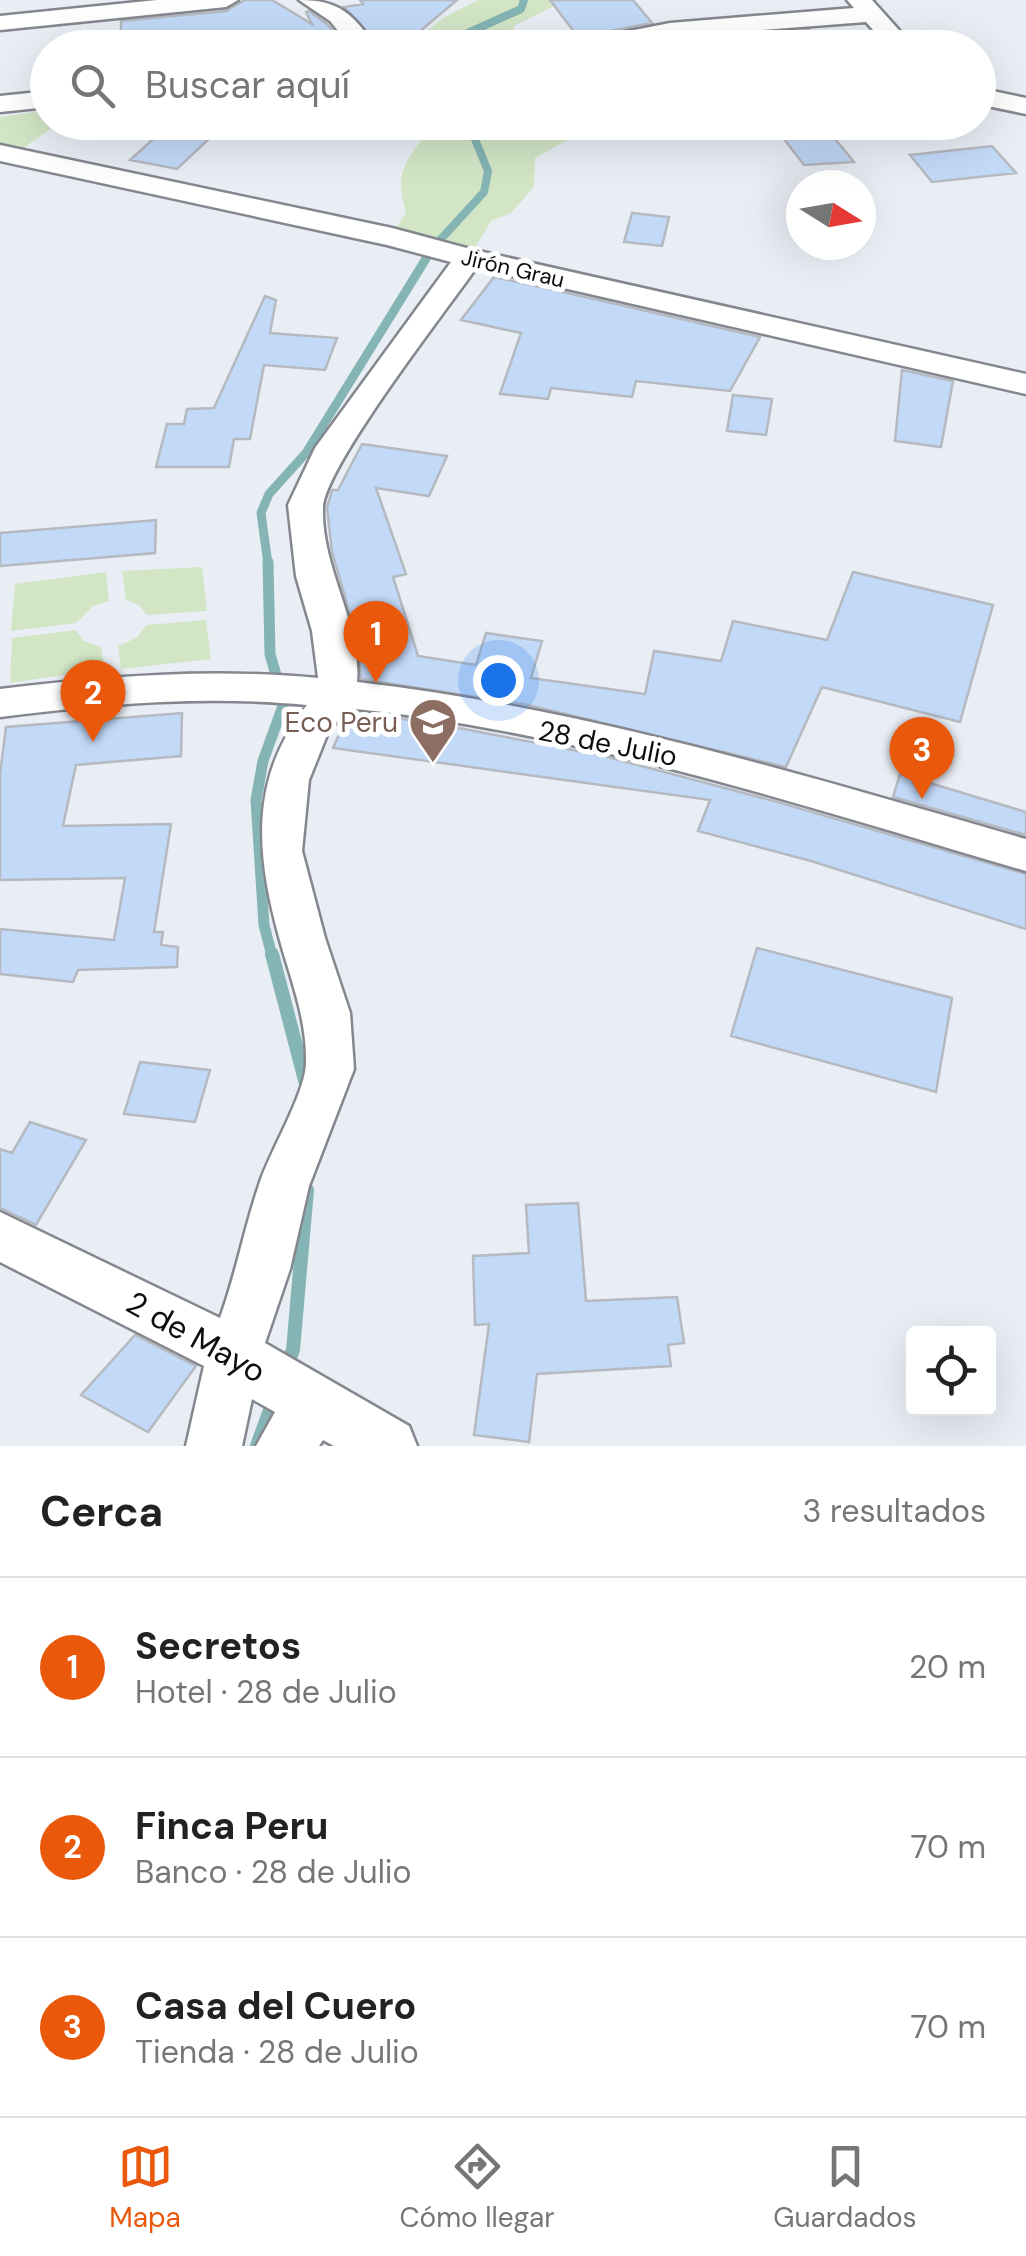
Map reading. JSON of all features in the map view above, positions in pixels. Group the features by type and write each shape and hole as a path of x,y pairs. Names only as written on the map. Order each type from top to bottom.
{"street":[{"path":"0,24 226,0"},
{"path":"311,0 338,16 350,30"},
{"path":"678,30 866,7 887,30"},
{"path":"996,100 1026,106"},
{"path":"0,104 30,101"},
{"name":"Jirón Grau","path":"0,152 1026,384"},
{"path":"214,1446 278,1393 264,1269 293,1162 330,1069 327,1013 302,938 281,851 288,780 308,730 332,694 338,674 331,631 314,576 305,506 332,448 468,258"},
{"name":"28 de Julio","path":"0,703 114,690 221,686 424,704 664,752 1026,855"},
{"name":"2 de Mayo","path":"0,1236 37,1251 278,1393 388,1446"}],"green space":[{"path":"478,0 566,0 514,26 514,30 428,30"},
{"path":"30,113 30,140 35,140 16,153 0,149 0,117"},
{"path":"422,140 567,140 535,158 534,187 511,213 491,221 469,258 392,237 406,212 402,177"},
{"path":"202,567 207,611 147,615 139,605 126,600 122,571"},
{"path":"106,572 109,601 93,606 76,623 11,631 15,584"},
{"path":"206,620 211,659 121,669 118,646 136,638 147,625"},
{"path":"76,630 84,641 101,647 105,669 10,683 12,638"}],"building":[{"path":"245,0 272,0 312,24 306,12 309,11 332,30 121,30 121,21 226,11"},
{"path":"360,0 457,0 421,30 366,30 344,7 363,4"},
{"path":"550,0 633,0 652,23 615,30 573,30"},
{"path":"152,140 208,140 177,169 130,160"},
{"path":"785,140 836,140 854,162 804,165"},
{"path":"992,146 1016,173 932,182 910,155"},
{"path":"632,213 669,217 662,246 624,242"},
{"path":"494,277 760,337 730,391 636,381 632,397 551,388 548,399 500,394 521,333 461,320"},
{"path":"265,296 276,300 270,333 337,338 325,370 264,365 250,439 234,439 229,467 156,467 167,424 184,424 187,409 214,408"},
{"path":"902,370 953,381 941,447 895,441"},
{"path":"733,395 772,399 766,435 727,431"},
{"path":"362,444 447,456 429,496 376,488 406,574 393,577 418,656 476,665 486,633 542,641 531,678 645,694 654,651 721,661 733,621 827,640 853,572 993,605 960,722 822,687 786,767 528,705 361,679 357,638 332,552 327,508 332,490 338,490"},
{"path":"156,520 155,553 0,566 0,533"},
{"path":"349,712 433,723 604,756 1026,874 1026,929 811,861 698,831 710,800 333,748"},
{"path":"182,713 181,756 76,765 63,826 171,824 154,932 163,932 161,945 178,947 177,967 78,970 73,982 0,974 0,929 114,940 125,878 0,880 0,774 6,727"},
{"path":"900,774 1026,812 1026,835 893,797"},
{"path":"757,948 952,998 936,1092 731,1036"},
{"path":"140,1062 210,1070 195,1122 124,1114"},
{"path":"30,1122 86,1140 36,1225 0,1208 0,1149 12,1153"},
{"path":"578,1203 586,1301 677,1297 684,1343 668,1345 671,1366 537,1374 529,1442 474,1435 489,1324 475,1325 473,1256 529,1253 526,1205"},
{"path":"135,1335 196,1366 148,1432 81,1395"}],"waterway":[{"path":"475,30 521,9 524,0"},
{"path":"430,251 484,192 488,171 475,140"},
{"path":"268,564 261,513 269,494 306,453 432,249"},
{"path":"268,562 270,654 284,703 263,761 256,800 264,925 272,956"},
{"path":"272,954 307,1088"},
{"path":"285,1370 293,1350 307,1190"},
{"path":"257,1446 275,1396"}],"place":[{"name":"Secretos","path":"376,683"},
{"name":"Finca Peru","path":"93,742"},
{"name":"Eco Peru","path":"433,764"},
{"name":"Casa del Cuero","path":"922,799"}]}
